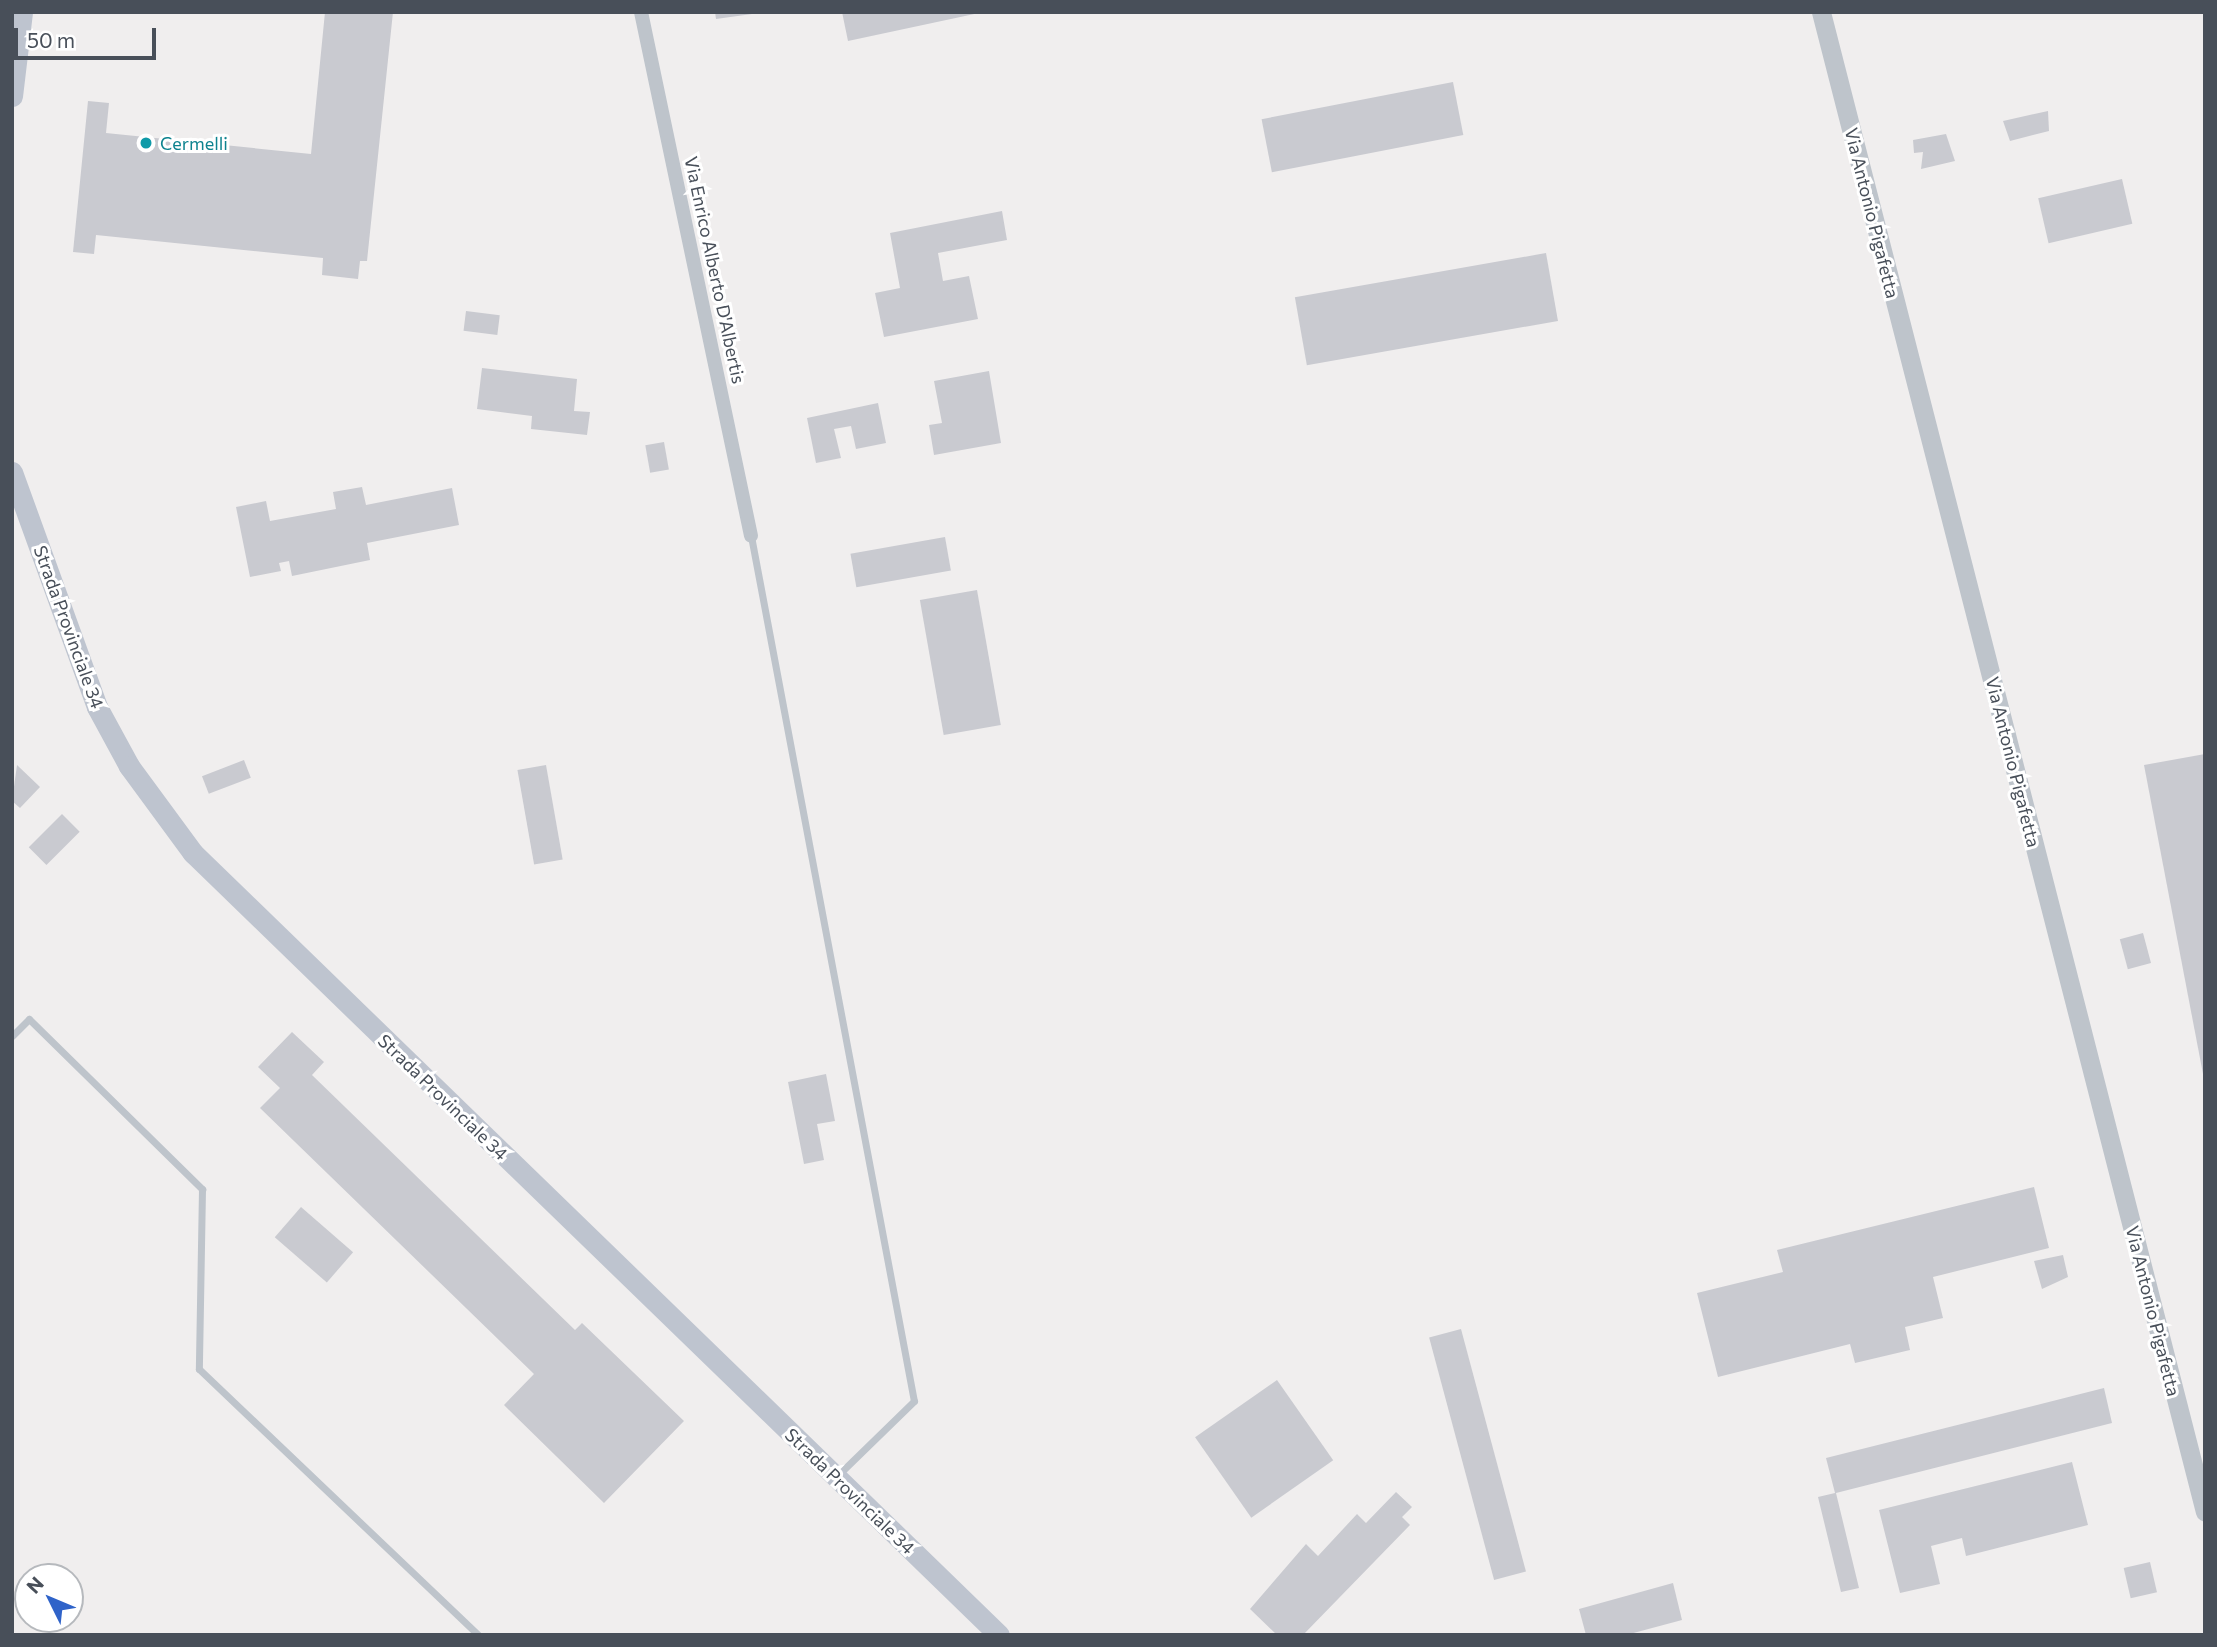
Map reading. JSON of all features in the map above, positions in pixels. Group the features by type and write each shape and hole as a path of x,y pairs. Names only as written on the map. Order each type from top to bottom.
{"main road":[{"path":"12,96 22,12"},
{"name":"Strada Provinciale 34","path":"12,472 97,707 129,766 193,853 999,1635"}],"street":[{"name":"Via Enrico Alberto D'Albertis","path":"641,12 751,536"},
{"name":"Via Antonio Pigafetta","path":"1821,12 2205,1512"}],"lane":[{"path":"751,536 914,1401 835,1477"},
{"path":"12,1036 29,1019 202,1189 200,1369 205,1377 478,1635"}],"building":[{"name":"Cermelli","path":"325,12 393,12 367,261 360,261 358,279 322,275 323,258 96,235 94,254 73,252 88,101 109,103 106,133 311,154"},
{"path":"715,12 752,12 752,14 716,19"},
{"path":"842,12 979,12 979,13 848,41"},
{"path":"1453,82 1463,135 1272,172 1262,119"},
{"path":"2048,111 2049,131 2010,141 2003,121"},
{"path":"1946,134 1955,161 1921,169 1923,152 1914,153 1913,140"},
{"path":"2122,179 2132,224 2049,243 2038,198"},
{"path":"1002,211 1007,240 938,253 943,281 969,276 978,319 884,337 875,293 900,288 890,233"},
{"path":"1546,253 1558,321 1307,365 1295,297"},
{"path":"466,311 500,315 497,335 464,331"},
{"path":"482,368 577,379 574,411 590,412 587,435 531,429 532,416 477,409"},
{"path":"989,371 1001,443 934,455 929,425 942,423 934,381"},
{"path":"878,403 886,443 856,449 851,426 834,429 841,458 816,463 807,418"},
{"path":"664,442 669,470 650,473 645,445"},
{"path":"362,487 366,505 452,488 459,525 367,543 370,560 292,576 289,561 279,563 281,571 250,577 236,507 266,501 270,521 336,509 333,492"},
{"path":"945,537 951,570 856,587 850,554"},
{"path":"977,590 1001,725 944,735 920,600"},
{"path":"2205,754 2205,1074 2203,1074 2144,765"},
{"path":"244,760 251,778 209,794 202,776"},
{"path":"17,765 40,787 20,808 12,801"},
{"path":"546,765 563,860 534,865 517,770"},
{"path":"62,814 80,832 46,865 29,847"},
{"path":"2143,933 2151,963 2128,969 2120,939"},
{"path":"292,1032 324,1062 312,1075 575,1330 582,1323 684,1421 604,1503 504,1405 534,1374 260,1108 280,1088 258,1067"},
{"path":"826,1074 835,1121 817,1124 824,1160 804,1164 788,1082"},
{"path":"2034,1187 2049,1248 1933,1277 1943,1318 1905,1327 1910,1350 1855,1363 1850,1344 1718,1377 1697,1293 1783,1272 1777,1250"},
{"path":"301,1207 353,1252 327,1282 275,1237"},
{"path":"2063,1255 2068,1277 2042,1289 2034,1261"},
{"path":"1461,1329 1526,1571 1494,1580 1429,1338"},
{"path":"1277,1380 1333,1460 1251,1518 1195,1437"},
{"path":"2104,1388 2112,1423 1836,1493 1859,1588 1841,1592 1818,1497 1835,1493 1826,1458"},
{"path":"2072,1462 2088,1525 1966,1556 1962,1538 1931,1546 1940,1584 1900,1593 1879,1510"},
{"path":"1396,1492 1412,1507 1402,1517 1410,1525 1303,1635 1277,1635 1250,1609 1306,1544 1318,1556 1357,1514 1366,1523"},
{"path":"2150,1562 2157,1592 2131,1598 2124,1568"},
{"path":"1673,1583 1682,1620 1626,1635 1586,1635 1579,1609"}],"place":[{"name":"Cermelli","path":"146,143"}]}
